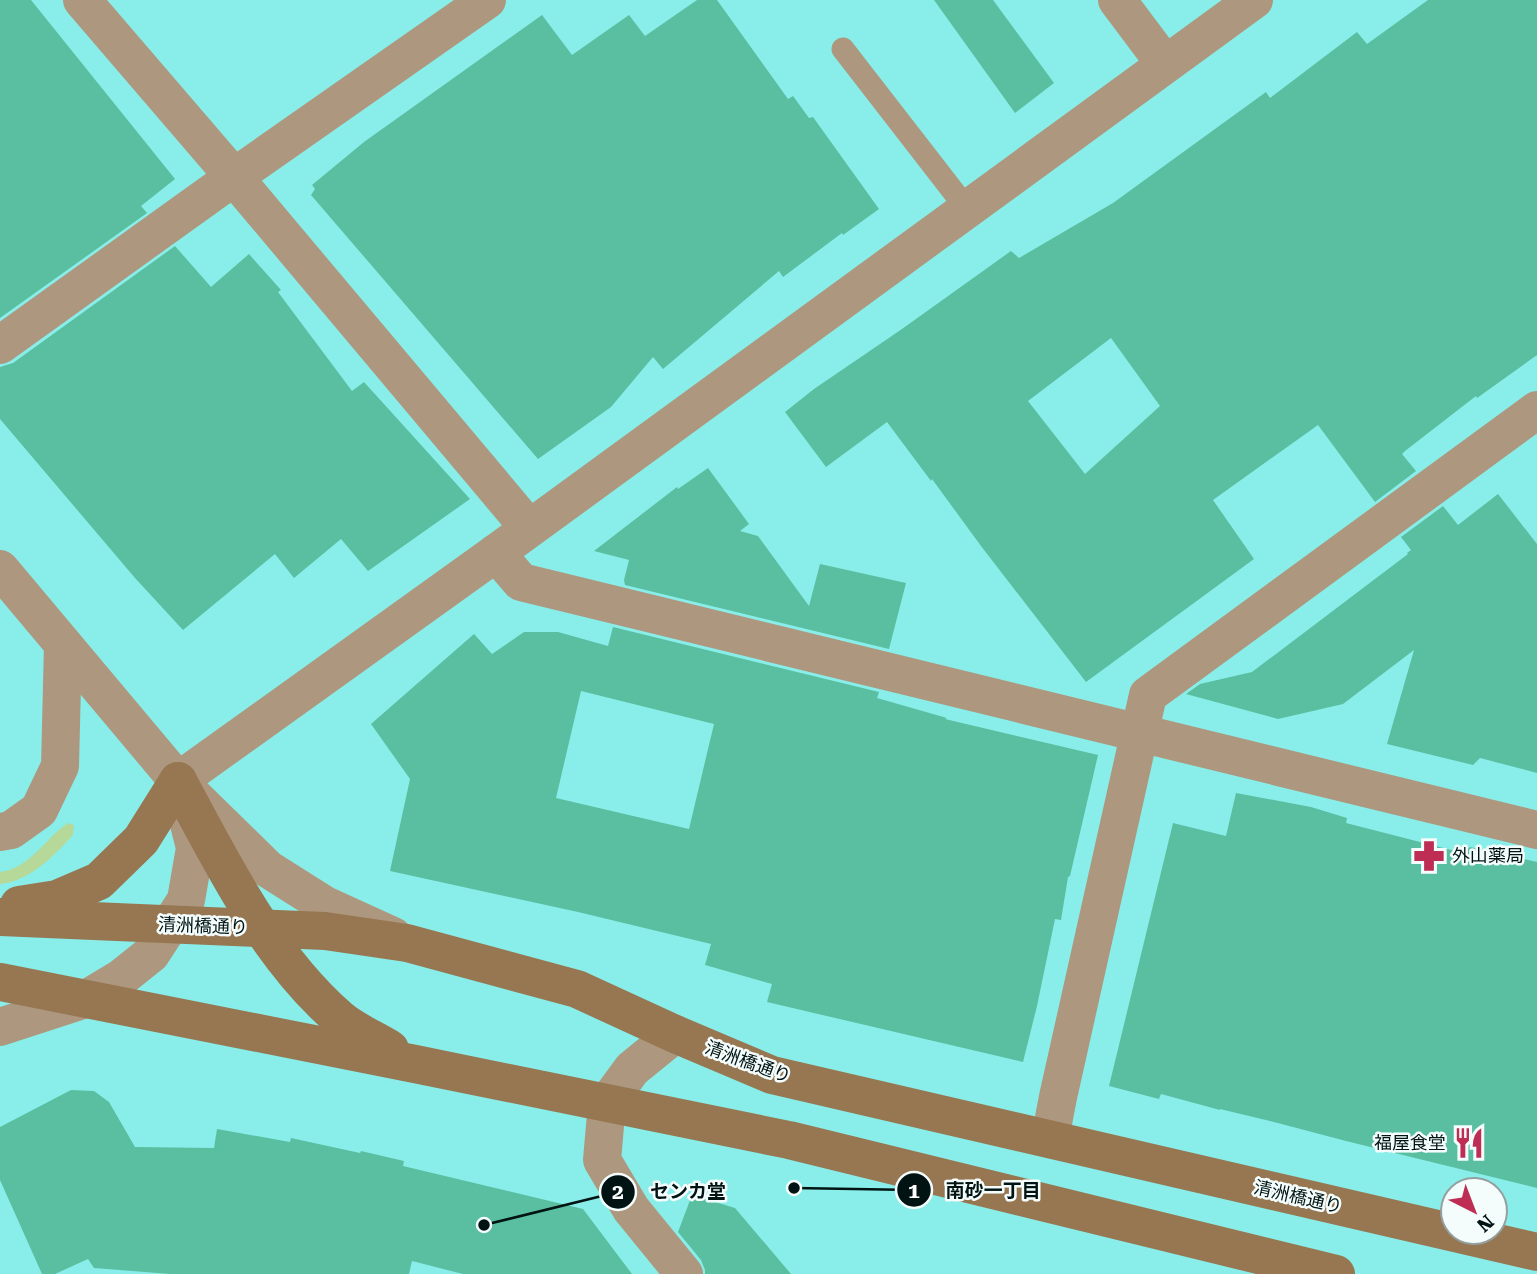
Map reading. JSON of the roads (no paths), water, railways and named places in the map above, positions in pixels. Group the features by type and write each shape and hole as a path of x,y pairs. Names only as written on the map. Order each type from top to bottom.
{"main road":[{"path":"0,908 57,900 99,881 141,841 178,781"},
{"path":"178,781 213,847 262,929 300,978 341,1020 415,1064"},
{"name":"清洲橋通り","path":"0,918 325,931 407,943 577,989 772,1075 1537,1252"},
{"path":"0,982 789,1140 1336,1274"}],"street":[{"path":"82,0 529,528"},
{"path":"0,345 487,0"},
{"path":"1117,0 1165,64"},
{"path":"178,781 496,553 1254,0"},
{"path":"1050,1139 1148,695 1537,410"},
{"path":"496,553 521,582 1537,830"},
{"path":"0,569 178,781 268,869 325,905 407,943"},
{"path":"0,832 11,830 39,810 60,766 63,644"},
{"path":"0,1027 86,999 121,978 151,954 186,900 195,848 178,781"},
{"path":"675,1034 632,1069 607,1103 602,1160 631,1209 678,1271"}],"lane":[{"path":"843,48 967,209"}],"place":[{"name":"外山薬局","path":"1429,856"},
{"name":"福屋食堂","path":"1469,1143"},
{"name":"南砂一丁目","path":"794,1188"},
{"name":"センカ堂","path":"484,1225"}]}
